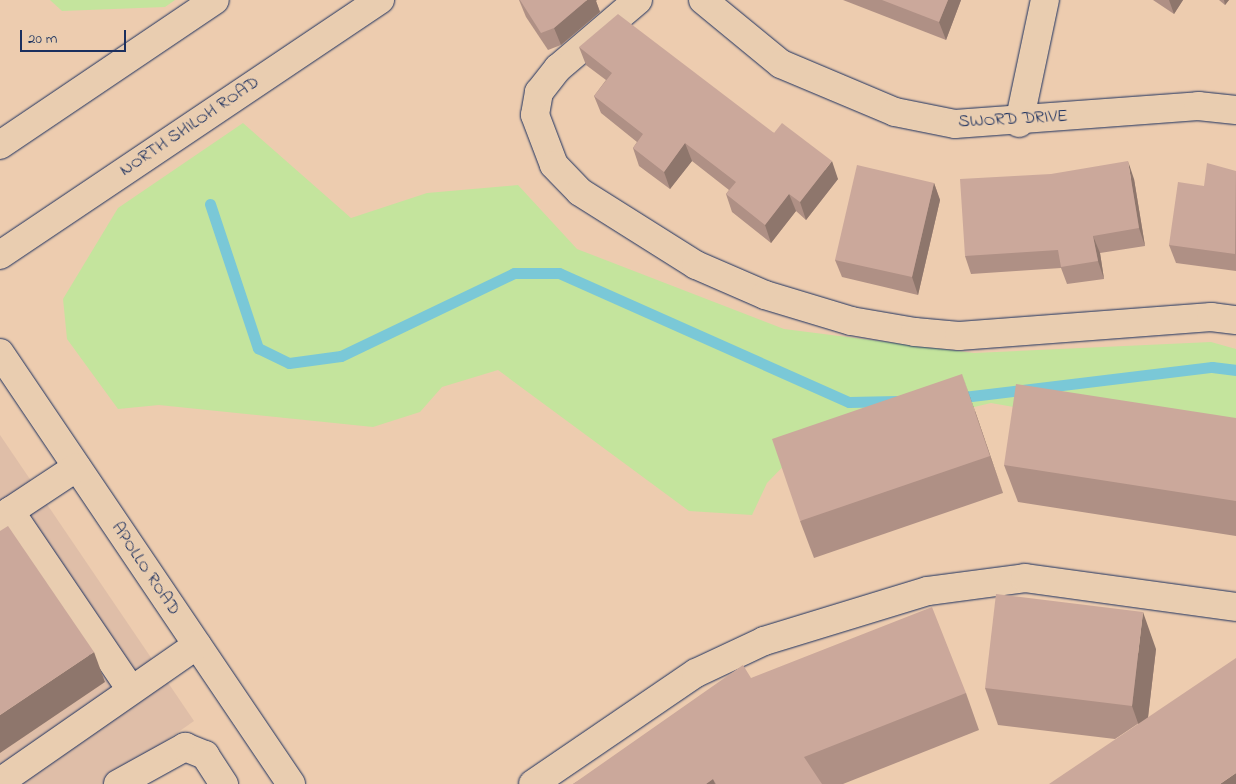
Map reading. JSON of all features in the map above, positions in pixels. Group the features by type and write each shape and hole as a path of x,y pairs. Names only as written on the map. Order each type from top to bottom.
{"street":[{"path":"0,145 215,0"},
{"name":"NORTH SHILOH ROAD","path":"0,255 380,0"},
{"path":"638,0 558,68 539,92 536,115 554,164 580,192 696,265 765,295 850,321 915,332 959,336 1211,317 1236,320"},
{"name":"SWORD DRIVE","path":"704,0 781,64 844,94 895,112 955,124 1019,123 1198,106 1236,110"},
{"path":"1019,123 1045,0"},
{"name":"APOLLO ROAD","path":"0,353 291,784"},
{"path":"77,467 5,515 130,690"},
{"path":"533,784 696,673 764,641 928,591 1024,578 1236,607"},
{"path":"0,782 197,645"},
{"path":"118,784 185,748 205,755 224,784"}],"shaded area":[{"path":"0,435 194,721 104,784 0,784"}],"green space":[{"path":"50,0 175,0 165,7 62,11"},
{"path":"243,123 351,218 427,193 518,185 577,249 784,329 974,353 1211,342 1236,349 1236,445 991,403 801,448 767,483 752,515 689,511 498,370 442,387 420,412 373,427 159,405 118,409 67,339 63,299 118,208"}],"building":[{"path":"520,0 587,0 554,28 541,33"},
{"path":"882,0 948,0 939,22"},
{"path":"618,14 774,133 782,123 832,161 800,202 789,194 765,225 726,194 736,182 685,143 664,172 633,148 643,134 594,96 612,73 579,47"},
{"path":"1128,161 1139,228 1093,236 1098,261 1061,267 1058,250 965,256 960,179 1051,174"},
{"path":"1207,163 1236,171 1235,254 1169,245 1178,182 1204,186"},
{"path":"857,165 934,183 912,277 835,260"},
{"path":"962,374 990,456 800,521 772,439"},
{"path":"1016,384 1236,418 1236,501 1004,465"},
{"path":"8,526 94,652 0,715 0,531"},
{"path":"996,594 1143,612 1132,706 985,688"},
{"path":"932,607 966,693 804,757 822,784 716,784 713,779 706,784 573,784 743,665 751,678"},
{"path":"1236,658 1236,773 1220,784 1049,784"}],"waterway":[{"path":"210,204 258,348 289,363 341,356 514,273 559,273 849,402 897,401"},
{"path":"955,398 1212,367 1236,370"}]}
